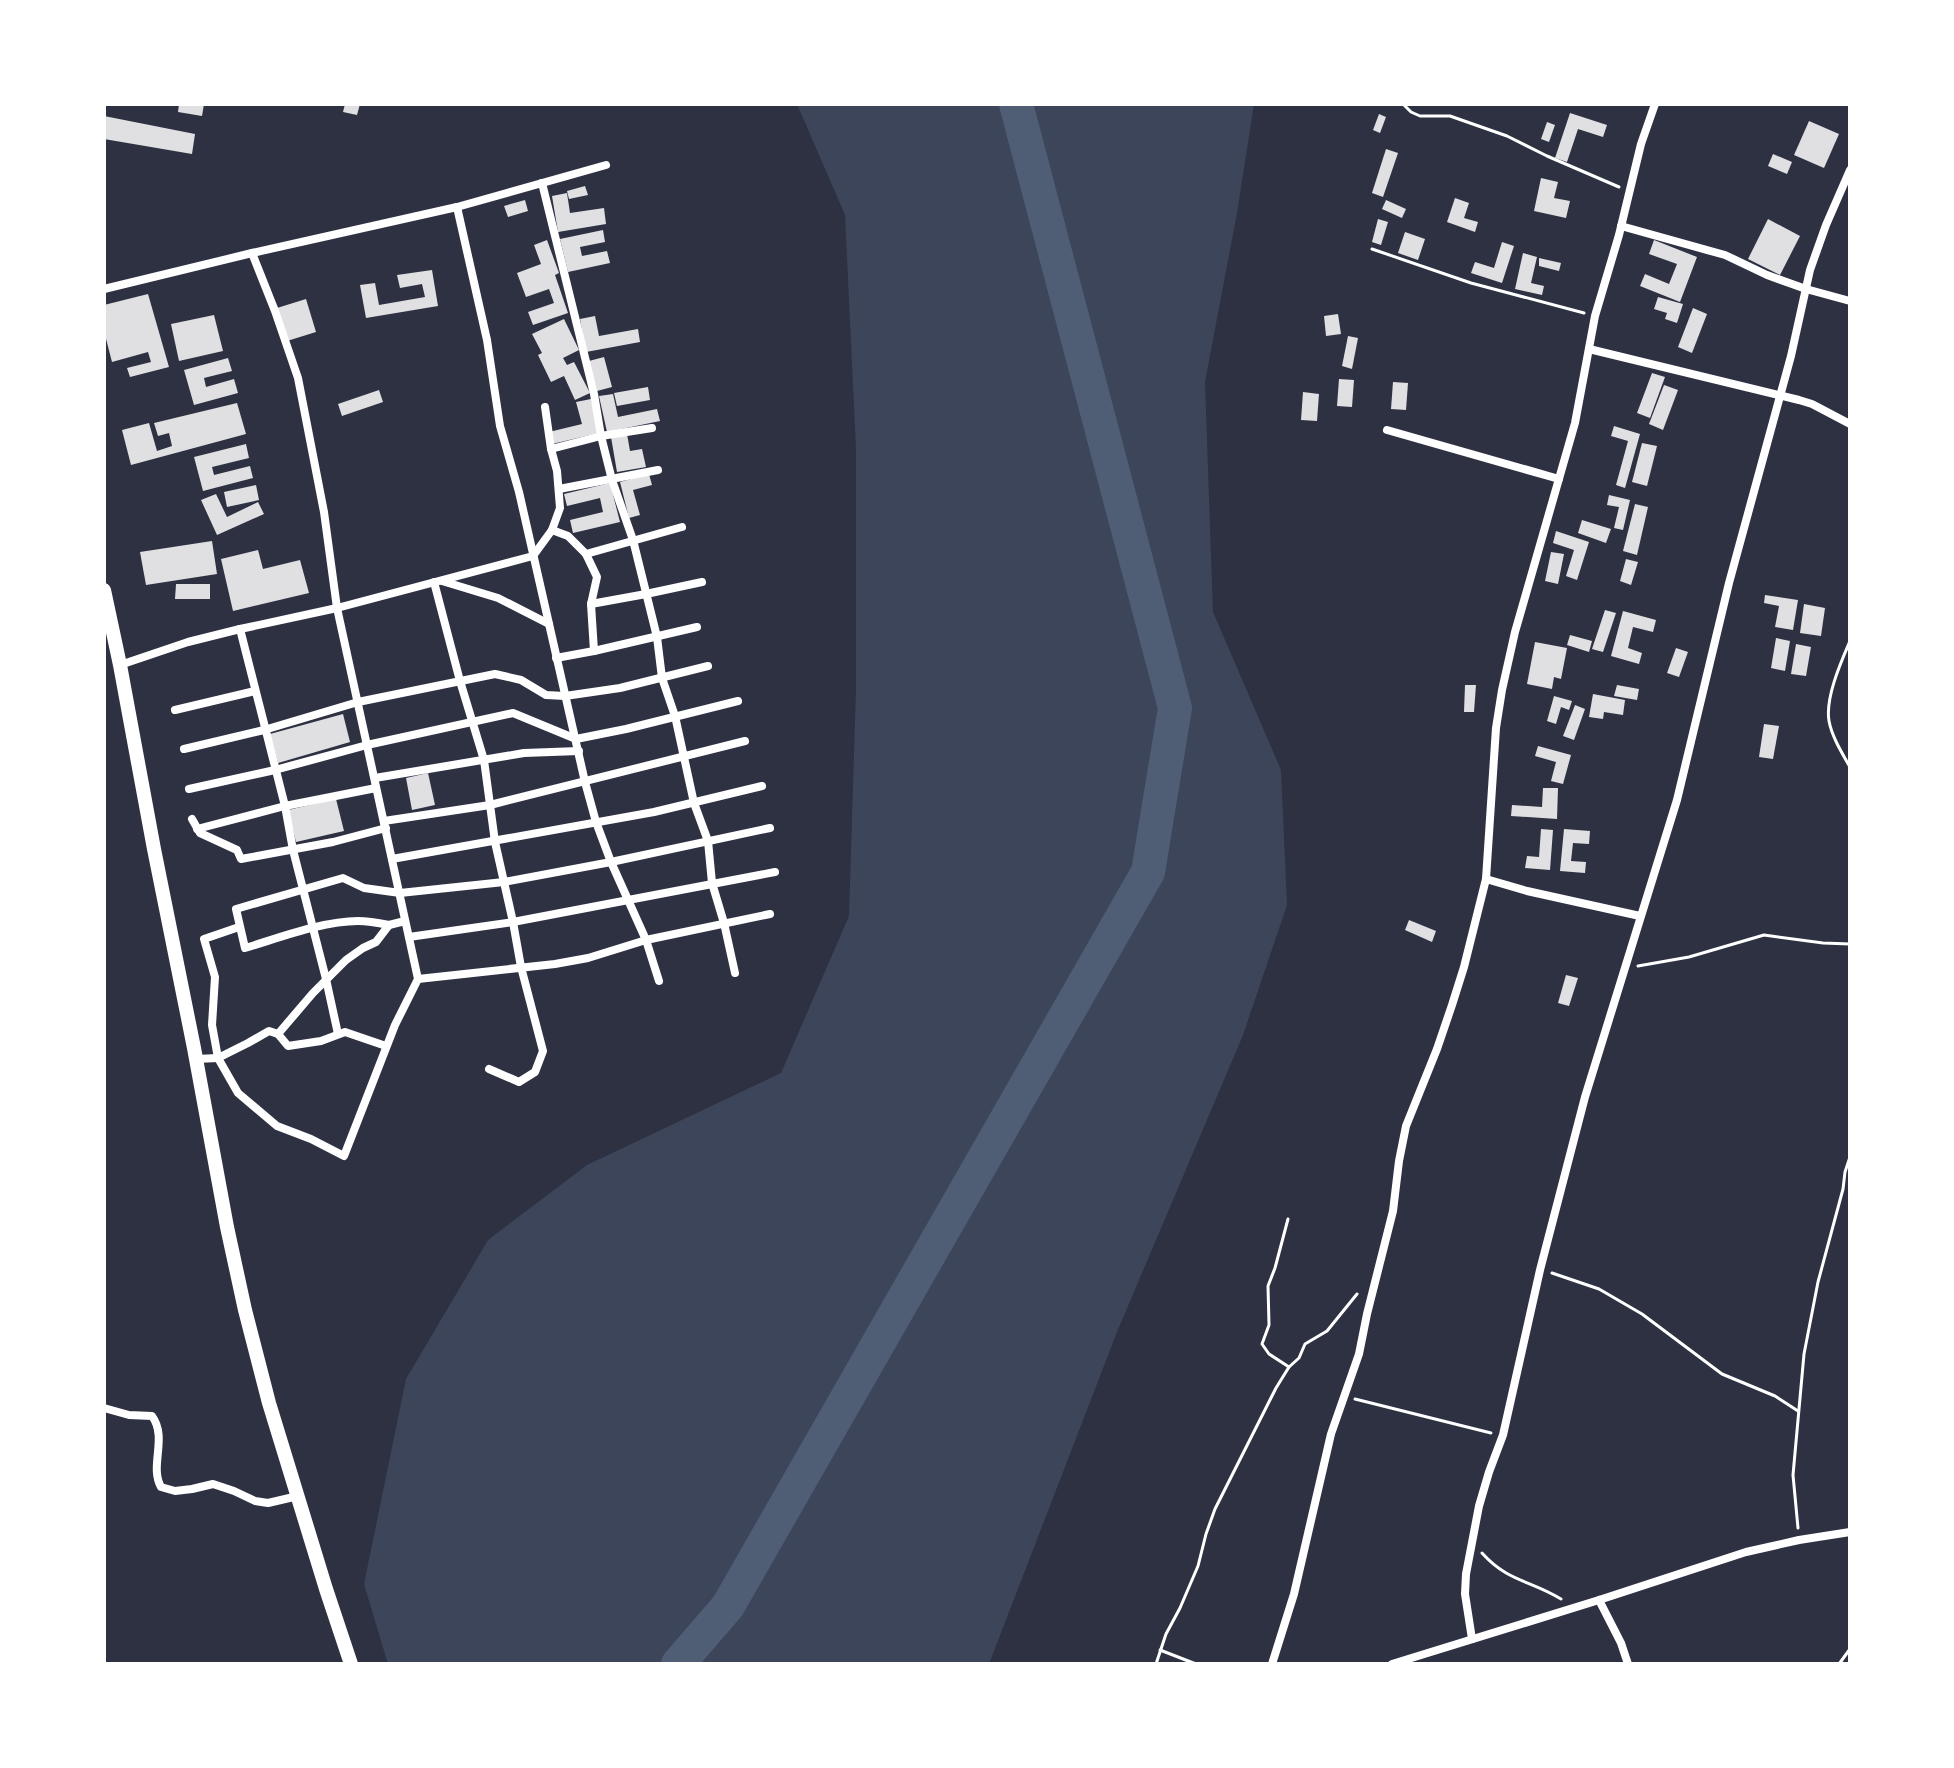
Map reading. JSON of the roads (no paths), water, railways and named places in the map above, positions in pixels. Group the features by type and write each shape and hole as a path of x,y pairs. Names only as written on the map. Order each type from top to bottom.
{"highway":[{"path":"104,590 245,1310 269,1403 351,1664"}],"street":[{"path":"1272,1664 1294,1594 1331,1434 1359,1354 1393,1211 1406,1126 1452,1005 1486,879 1496,728 1502,690 1515,632 1575,423 1595,316 1641,144 1655,104"},
{"path":"104,289 457,207 606,165"},
{"path":"1472,1639 1465,1594 1466,1574 1479,1506 1503,1435 1540,1270 1585,1097 1677,800 1729,583 1791,356 1810,270 1846,189 1850,170"},
{"path":"542,183 612,480 633,540 657,637 662,678 675,716 694,803 708,841 712,883 735,973"},
{"path":"457,207 487,340 500,426 519,492 585,782 596,822 646,940 659,981"},
{"path":"1621,226 1725,255 1767,275 1850,301"},
{"path":"239,927 204,939 215,977 212,1025 218,1058 238,1093 277,1126 344,1156 386,1046 418,979 337,608 324,512 298,378 252,253"},
{"path":"1589,349 1812,404 1850,424"},
{"path":"120,665 188,642 337,608 533,556 552,530 560,508 557,471 545,407"},
{"path":"551,449 601,436 652,428"},
{"path":"1387,430 1559,479"},
{"path":"559,489 658,470"},
{"path":"586,554 682,527"},
{"path":"552,530 568,536 586,554 597,577 591,604 594,651"},
{"path":"437,581 498,598 549,624"},
{"path":"437,581 460,681 484,760 495,842 521,967 543,1051 535,1072 519,1082 489,1069"},
{"path":"591,604 702,582"},
{"path":"556,658 697,627"},
{"path":"240,629 338,1034"},
{"path":"184,749 264,730 358,702 495,674 521,680 546,695 565,696 708,666"},
{"path":"175,710 255,691"},
{"path":"189,789 513,713 576,739 738,701"},
{"path":"192,819 200,833 237,850 241,859 293,850 385,825 490,805 745,741"},
{"path":"197,829 376,783 484,760 524,753 579,751"},
{"path":"392,859 694,803 762,786"},
{"path":"405,921 389,925 359,920 314,928 245,948 236,909 343,878 364,888 400,893 504,882 770,828"},
{"path":"409,937 513,922 775,872"},
{"path":"1486,879 1640,916"},
{"path":"418,979 588,958 646,940 770,914"},
{"path":"278,1034 326,979 346,960 376,942 389,925"},
{"path":"196,1059 218,1058 269,1031 278,1034 288,1046 321,1041 345,1032 386,1046"},
{"path":"104,1408 129,1415 152,1416 159,1425 156,1478 161,1487 175,1491 213,1484 268,1503 298,1496"},
{"path":"1392,1664 1722,1559 1799,1540 1850,1532"},
{"path":"1599,1600 1628,1664"}],"waterway":[{"path":"678,1664 728,1606 1148,872 1175,708 1016,104"}]}
